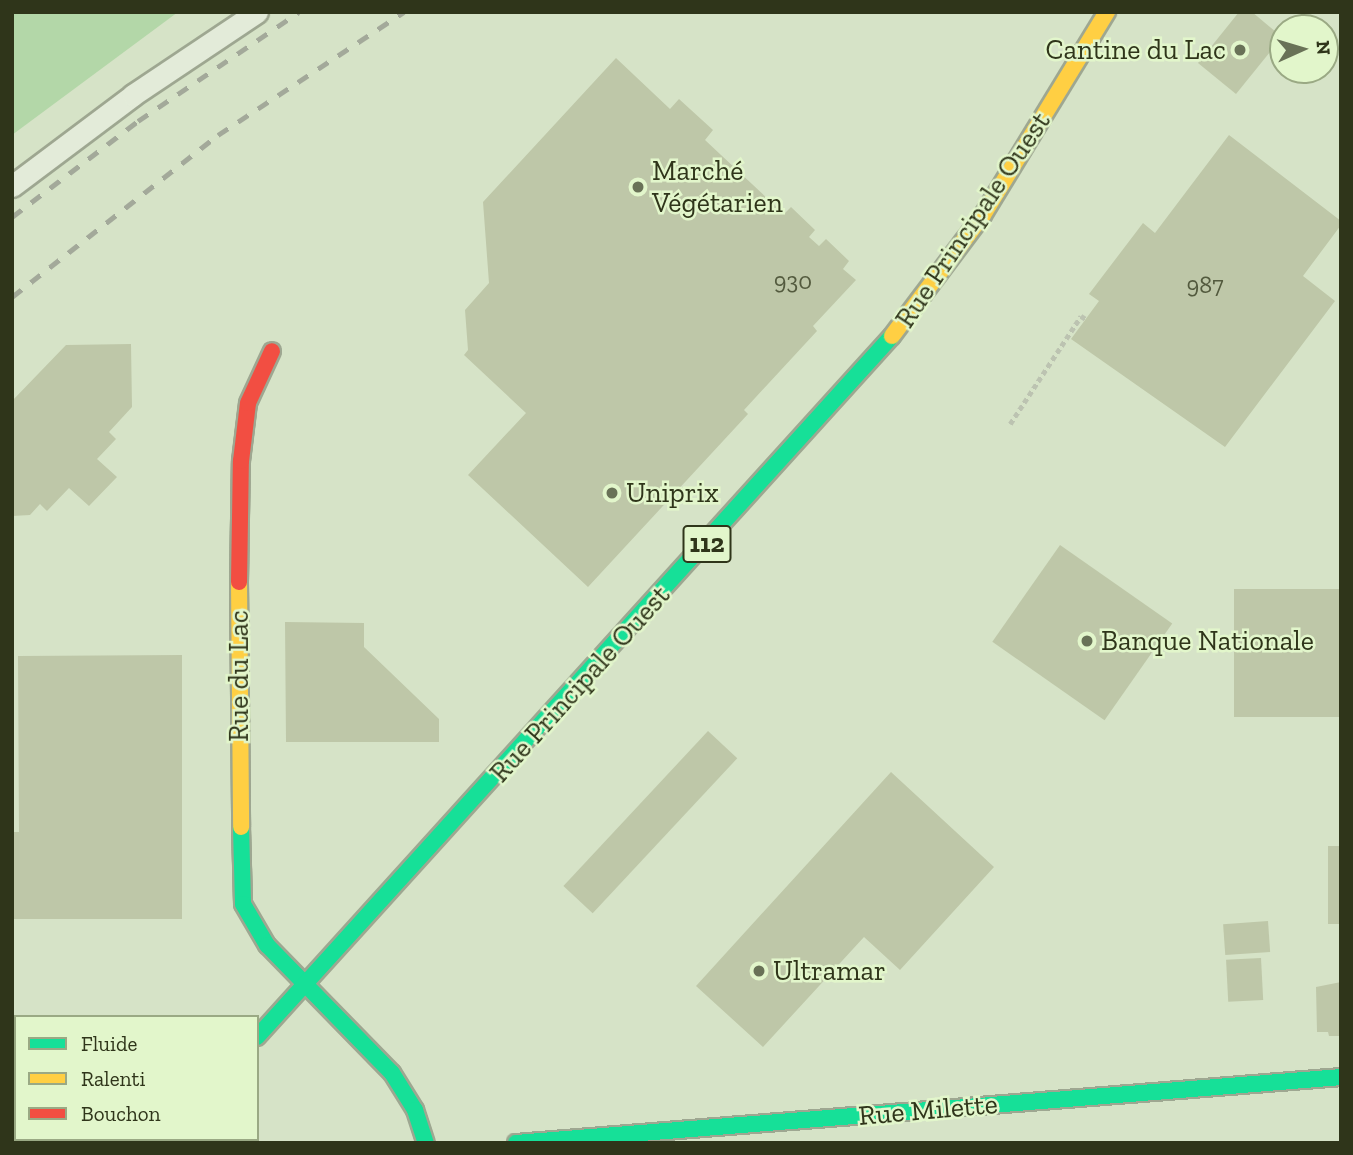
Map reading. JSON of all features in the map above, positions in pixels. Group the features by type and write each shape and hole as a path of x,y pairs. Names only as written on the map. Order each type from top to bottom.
{"street":[{"name":"Rue Principale Ouest","path":"259,1035 915,312 983,215 1107,12"},
{"name":"Rue du Lac","path":"272,351 251,394 243,431 239,645 242,889 248,919 257,933 304,986 392,1073 415,1110 426,1143"},
{"name":"Rue Milette","path":"516,1143 1341,1077"}],"lane":[{"path":"12,186 133,95 257,12"}],"path":[{"path":"1010,424 1081,316 1086,319"}],"green space":[{"path":"12,12 178,12 12,135"}],"building":[{"name":"Cantine du Lac","path":"1239,12 1252,12 1269,26 1269,53 1236,94 1198,63"},
{"path":"616,58 670,109 679,99 713,130 705,140 784,214 791,207 815,230 809,237 819,246 826,239 849,261 843,269 856,280 813,326 817,331 744,410 748,414 588,587 468,475 526,413 464,355 468,350 465,310 489,283 483,202"},
{"path":"1229,135 1341,221 1341,225 1303,276 1335,301 1225,447 1071,339 1099,301 1089,294 1143,223 1155,233"},
{"path":"131,344 132,407 109,432 116,439 97,459 117,477 89,506 69,488 47,511 40,504 30,515 12,516 12,401 66,345"},
{"path":"1060,545 1172,624 1105,720 992,642"},
{"path":"1234,589 1341,589 1341,717 1234,717"},
{"path":"285,622 364,623 364,647 439,719 439,742 286,742"},
{"path":"182,655 182,919 12,919 12,832 19,832 18,656"},
{"path":"708,731 737,758 593,913 563,886"},
{"path":"891,772 994,867 900,970 864,937 763,1047 696,986"},
{"path":"1328,846 1341,846 1341,924 1328,924"},
{"path":"1268,921 1270,952 1225,955 1223,924"},
{"path":"1261,958 1263,1000 1228,1002 1226,960"},
{"path":"1341,982 1341,1036 1317,1032 1316,987"}],"railway":[{"path":"12,217 138,121 299,12"},
{"path":"12,297 218,135 404,12"}],"traffic: fast":[{"path":"259,1035 892,336"},
{"path":"241,827 243,904 267,945 392,1073 415,1110 426,1143"},
{"path":"516,1143 1341,1077"}],"traffic: slow":[{"path":"892,336 983,215 1107,12"},
{"path":"239,582 241,827"}],"traffic: jam":[{"path":"239,582 241,461 248,403 272,351"}],"place":[{"name":"Cantine du Lac","path":"1240,50"},
{"name":"Marché Végétarien","path":"638,187"},
{"name":"Uniprix","path":"612,493"},
{"name":"Banque Nationale","path":"1087,641"},
{"name":"Ultramar","path":"759,971"}]}
